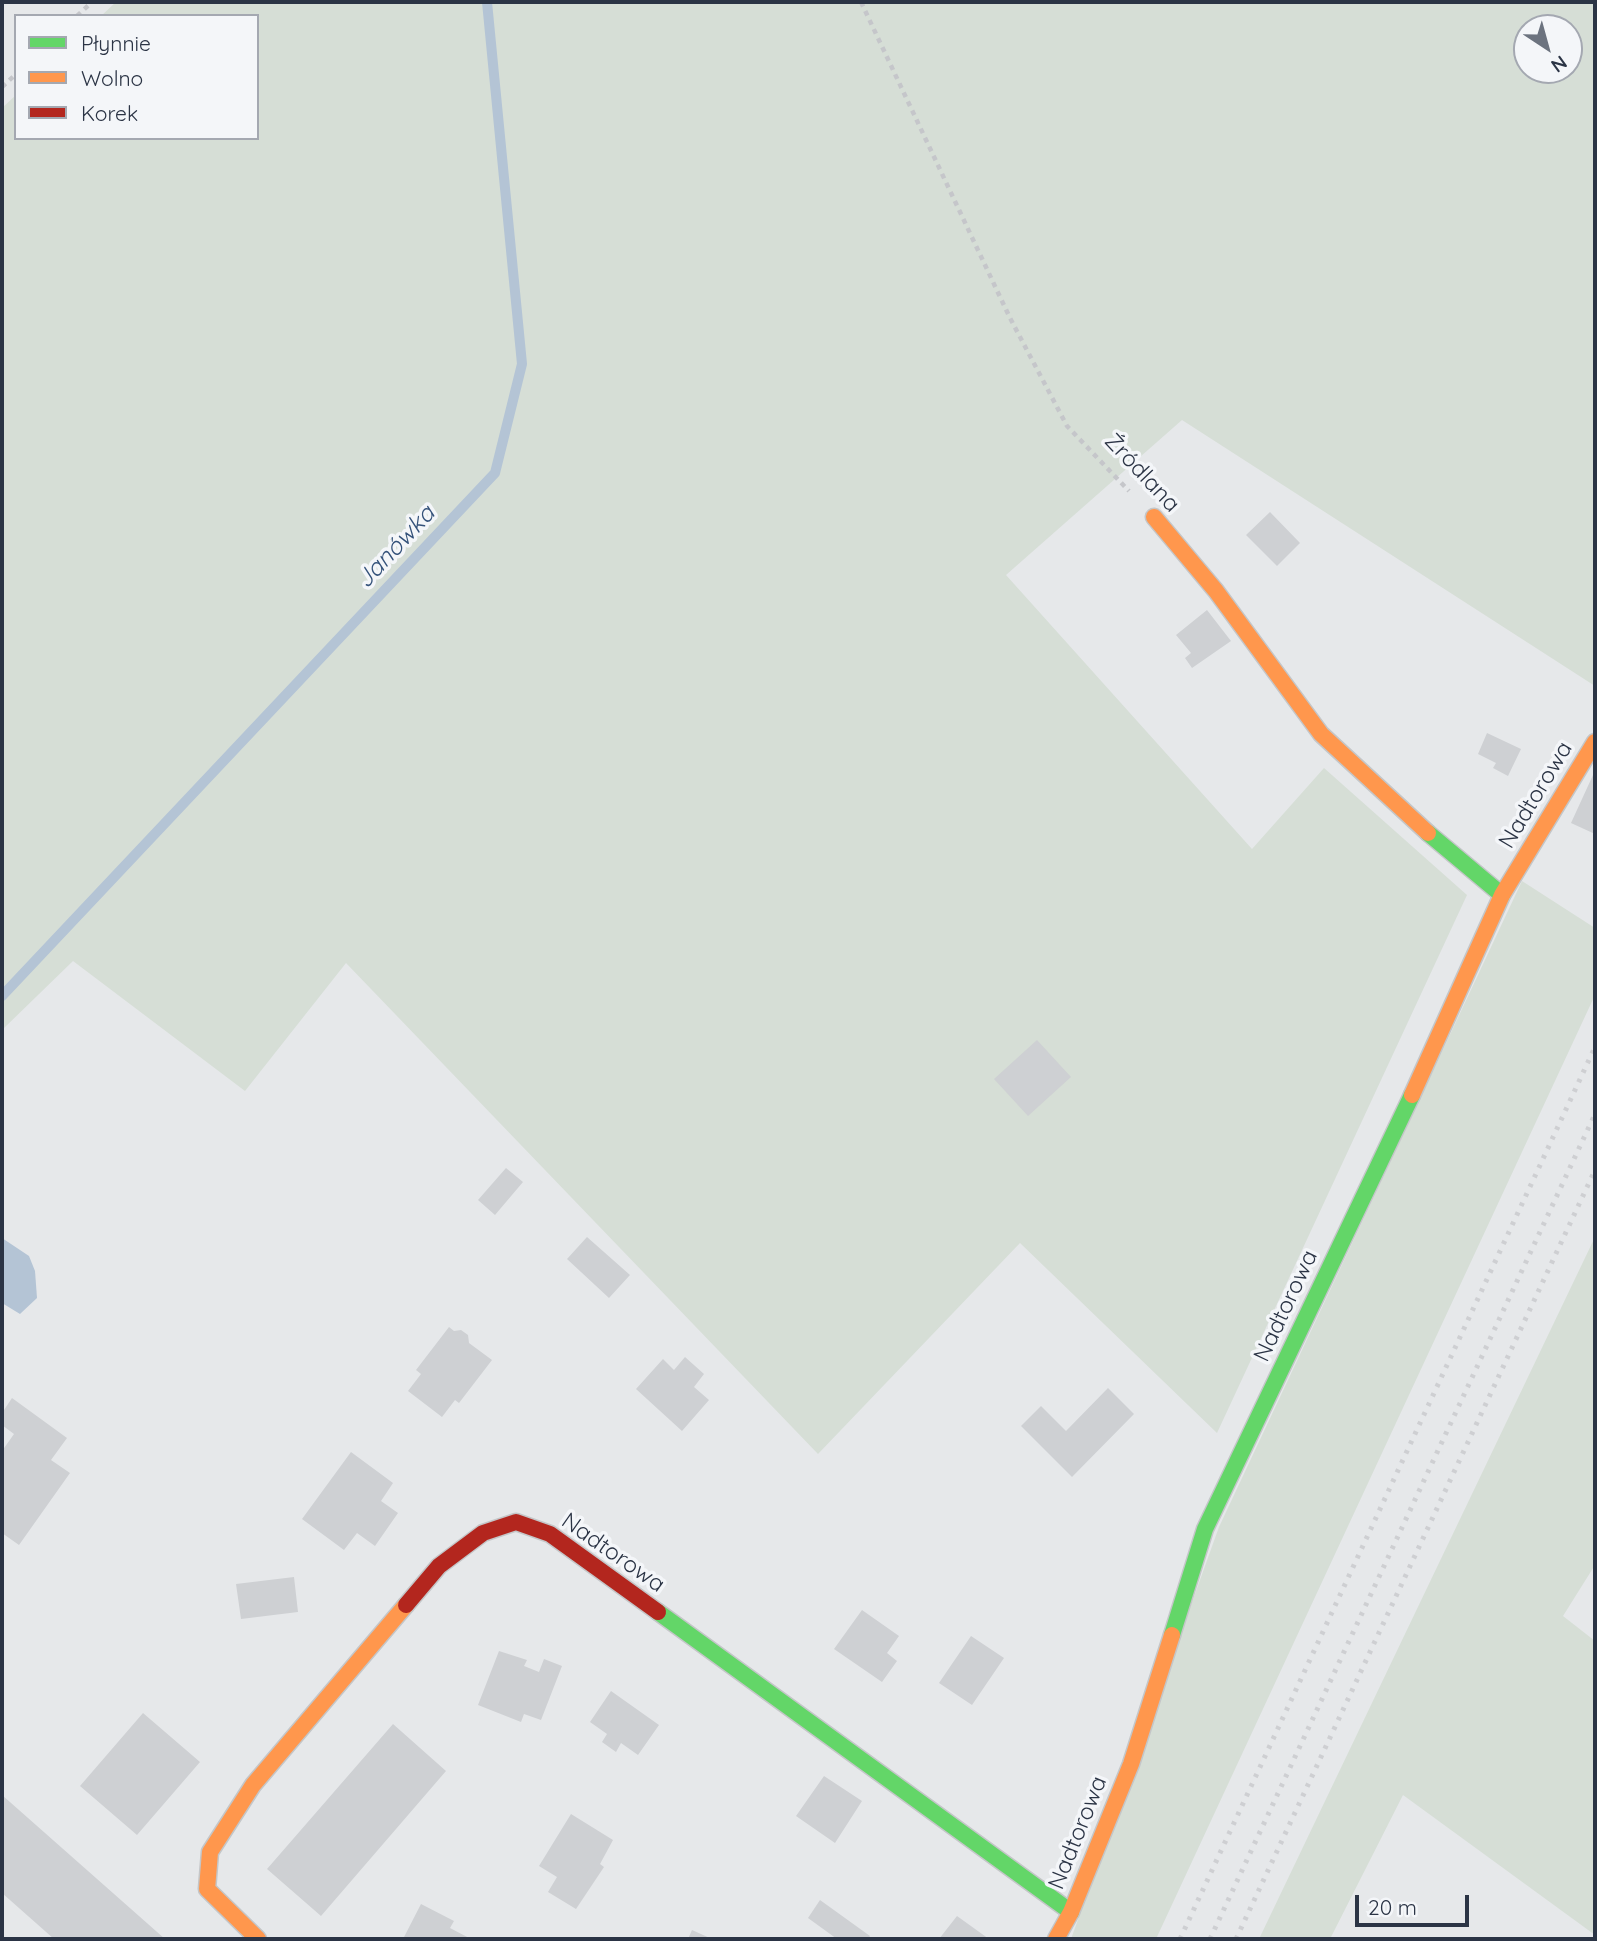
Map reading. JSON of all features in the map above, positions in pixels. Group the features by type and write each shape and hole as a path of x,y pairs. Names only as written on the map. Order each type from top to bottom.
{"street":[{"name":"Źródlana","path":"1154,517 1216,591 1321,734 1408,816 1502,895"},
{"name":"Nadtorowa","path":"1056,1939 1071,1912 1131,1764 1205,1529 1412,1094 1502,895 1595,742"},
{"name":"Nadtorowa","path":"258,1939 206,1889 210,1852 229,1819 253,1785 439,1566 483,1533 516,1522 550,1534 1071,1912"}],"path":[{"path":"79,14 92,2"},
{"name":"Źródlana","path":"862,2 1010,318 1067,426 1154,517"}],"shaded area":[{"path":"116,2 1595,2 1595,686 1182,420 1006,575 1252,849 1324,768 1467,895 1217,1433 1020,1243 818,1454 346,963 245,1091 73,961 2,1030 2,108 14,97 14,140 259,140 259,14 103,14"},
{"path":"1522,881 1595,928 1595,995 1156,1939 1071,1939 1219,1527"},
{"path":"1595,1237 1595,1565 1563,1616 1595,1641 1595,1935 1403,1795 1330,1939 1259,1939"}],"water":[{"path":"2,1238 29,1256 35,1271 37,1298 20,1314 2,1303"}],"building":[{"path":"1270,512 1300,543 1277,566 1246,535"},
{"path":"1207,610 1231,641 1192,668 1185,658 1191,653 1176,635"},
{"path":"1487,733 1521,749 1508,776 1493,768 1496,763 1478,754"},
{"path":"1593,775 1595,776 1595,834 1571,823"},
{"path":"1037,1040 1071,1077 1028,1116 994,1079"},
{"path":"506,1168 523,1182 495,1215 478,1200"},
{"path":"587,1237 630,1275 609,1298 567,1259"},
{"path":"449,1327 468,1335 469,1343 492,1360 459,1403 455,1400 442,1417 408,1391 421,1374 416,1370"},
{"path":"685,1357 704,1374 694,1387 709,1400 682,1431 636,1389 663,1359 674,1370"},
{"path":"1108,1388 1134,1414 1072,1477 1021,1426 1041,1406 1066,1431"},
{"path":"12,1398 67,1438 51,1460 70,1473 19,1545 2,1533 2,1451 14,1434 2,1425 2,1413"},
{"path":"351,1452 393,1483 381,1501 398,1513 375,1546 357,1533 344,1550 302,1519"},
{"path":"294,1577 298,1612 241,1619 236,1584"},
{"path":"862,1610 899,1636 887,1653 897,1661 882,1682 834,1649"},
{"path":"971,1636 1004,1658 972,1705 939,1683"},
{"path":"499,1651 527,1660 524,1666 539,1672 544,1659 562,1666 541,1720 524,1714 521,1722 478,1705"},
{"path":"611,1691 659,1725 638,1755 621,1743 616,1752 602,1742 607,1734 590,1722"},
{"path":"143,1713 200,1762 137,1835 80,1786"},
{"path":"393,1724 446,1771 321,1916 267,1869"},
{"path":"824,1776 862,1801 835,1843 796,1816"},
{"path":"2,1795 165,1939 54,1939 2,1893"},
{"path":"571,1814 613,1840 600,1864 604,1867 576,1909 548,1892 557,1877 539,1866"},
{"path":"820,1900 870,1936 868,1939 837,1939 808,1918"},
{"path":"421,1904 454,1921 450,1928 471,1939 403,1939"},
{"path":"957,1916 989,1939 939,1939"},
{"path":"692,1930 712,1939 688,1939"}],"waterway":[{"name":"Janówka","path":"2,996 495,473 522,364 487,2"}],"railway":[{"path":"1180,1939 1595,1047"},
{"path":"1210,1939 1595,1114"},
{"path":"1236,1939 1595,1170"}],"traffic: fast":[{"path":"1428,833 1502,895"},
{"path":"1172,1635 1205,1529 1412,1095"},
{"path":"658,1612 1071,1912"}],"traffic: slow":[{"path":"1154,517 1216,591 1321,734 1428,833"},
{"path":"1412,1095 1502,895 1595,742"},
{"path":"258,1939 207,1889 210,1852 253,1785 406,1605"},
{"path":"1056,1939 1071,1912 1131,1764 1172,1635"}],"traffic: jam":[{"path":"406,1605 439,1566 483,1533 516,1522 550,1534 658,1612"}]}
